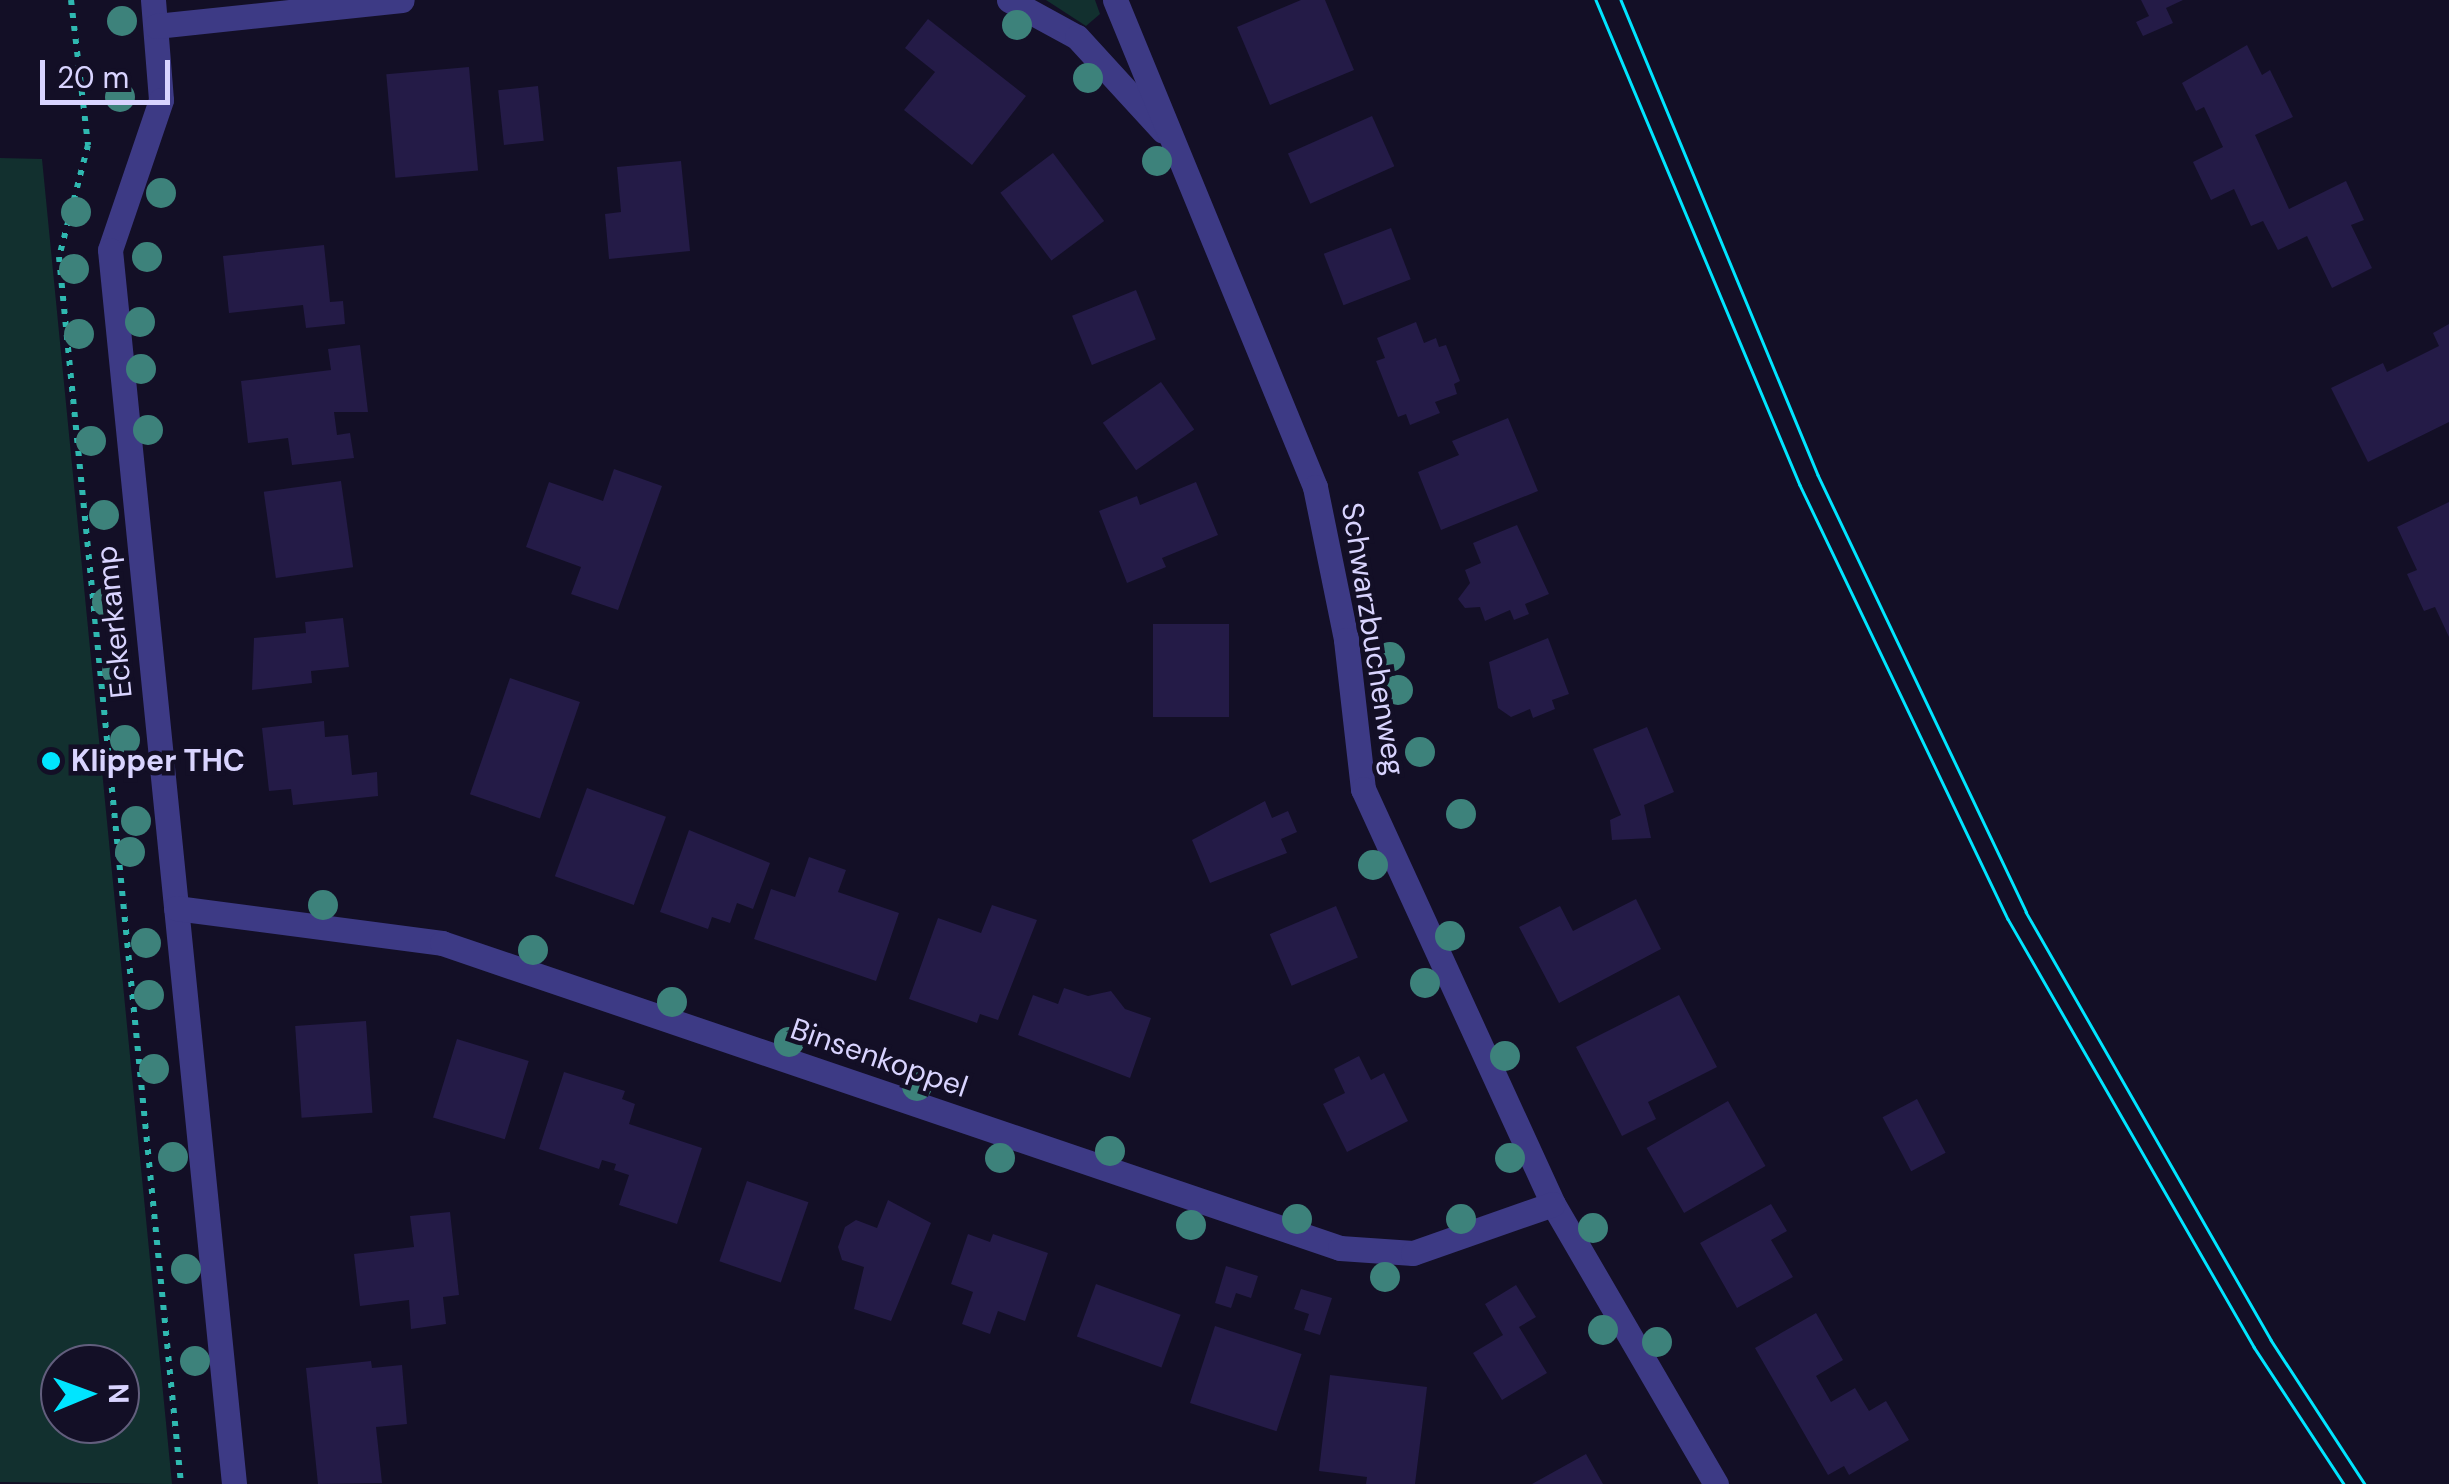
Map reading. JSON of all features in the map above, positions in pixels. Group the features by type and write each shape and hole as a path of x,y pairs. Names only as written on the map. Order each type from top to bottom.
{"street":[{"path":"154,13 402,0"},
{"path":"1009,0 1078,37 1176,146"},
{"name":"Schwarzbuchenweg","path":"1115,0 1315,487 1346,640 1363,789 1553,1204 1716,1484"},
{"name":"Eckerkamp","path":"154,13 161,100 110,250 234,1484"},
{"name":"Binsenkoppel","path":"176,908 442,943 1340,1248 1413,1253 1553,1204"}],"path":[{"path":"71,0 88,145 60,257 180,1484"}],"green space":[{"path":"1046,0 1095,0 1100,14 1086,26"},
{"name":"Klipper THC","path":"0,158 42,159 172,1484 0,1482"}],"building":[{"path":"1301,0 1325,0 1354,70 1270,105 1237,27"},
{"path":"2141,0 2183,0 2166,8 2173,23 2143,36 2136,22 2149,16"},
{"path":"928,19 1026,96 972,165 904,110 935,72 905,48"},
{"path":"2247,45 2262,75 2270,70 2293,117 2255,135 2289,209 2346,181 2364,220 2351,225 2372,268 2332,288 2307,236 2278,250 2263,221 2251,226 2234,189 2211,200 2193,162 2223,147 2204,107 2196,111 2182,83"},
{"path":"469,67 478,171 395,178 386,74"},
{"path":"538,86 544,141 504,145 498,90"},
{"path":"1372,116 1394,166 1310,204 1288,153"},
{"path":"1053,153 1104,221 1051,261 1000,193"},
{"path":"681,161 690,251 609,259 605,214 621,212 617,167"},
{"path":"1391,228 1411,279 1343,305 1324,254"},
{"path":"324,245 330,302 343,301 345,324 306,328 303,305 229,313 223,256"},
{"path":"1136,290 1156,339 1092,365 1072,316"},
{"path":"1416,322 1424,343 1436,338 1439,347 1446,345 1460,381 1454,384 1457,394 1435,402 1440,413 1410,425 1406,414 1398,417 1376,361 1385,358 1377,338"},
{"path":"2449,324 2449,422 2368,462 2331,388 2383,363 2387,372 2439,346 2433,333"},
{"path":"360,345 368,412 334,412 337,435 350,433 354,458 292,465 288,438 248,443 241,381 331,370 328,349"},
{"path":"1161,382 1194,430 1136,470 1103,423"},
{"path":"1508,418 1538,491 1441,530 1418,472 1459,455 1452,441"},
{"path":"614,469 662,486 618,610 571,594 581,567 526,547 549,482 603,501"},
{"path":"341,481 353,567 276,578 264,492"},
{"path":"1196,482 1218,535 1162,558 1166,567 1127,583 1099,511 1137,496 1140,505"},
{"path":"2449,502 2449,637 2435,607 2424,611 2407,574 2417,570 2397,527"},
{"path":"1517,525 1549,594 1525,604 1529,614 1514,620 1510,610 1485,621 1480,607 1465,608 1458,599 1470,583 1465,570 1481,563 1473,543"},
{"path":"343,618 349,667 311,671 312,683 252,690 254,638 306,633 305,622"},
{"path":"1153,624 1229,624 1229,717 1153,717"},
{"path":"1548,638 1569,694 1552,700 1555,709 1533,718 1530,709 1511,717 1498,708 1489,662"},
{"path":"510,678 580,702 540,818 470,794"},
{"path":"324,721 325,737 348,735 352,775 377,772 378,796 293,805 291,789 269,791 262,728"},
{"path":"1647,727 1674,792 1644,805 1651,838 1612,840 1610,820 1621,815 1593,749"},
{"path":"587,788 666,817 634,905 555,876"},
{"path":"1265,801 1272,818 1288,811 1297,832 1281,839 1287,853 1210,883 1192,840"},
{"path":"689,830 770,863 753,909 737,903 730,923 712,917 708,929 660,912"},
{"path":"809,857 846,870 838,892 899,913 876,981 754,939 771,889 795,897"},
{"path":"1636,899 1661,949 1559,1003 1519,927 1560,906 1573,931"},
{"path":"992,905 1037,920 998,1020 980,1014 977,1023 909,999 938,918 981,933"},
{"path":"1336,906 1358,958 1292,986 1270,934"},
{"path":"1064,988 1088,996 1111,991 1125,1009 1151,1018 1130,1078 1018,1035 1033,995 1058,1004"},
{"path":"1679,995 1717,1067 1648,1102 1656,1119 1622,1136 1576,1047"},
{"path":"366,1021 372,1113 302,1118 295,1026"},
{"path":"457,1039 529,1061 505,1139 433,1117"},
{"path":"1359,1056 1371,1080 1384,1073 1408,1121 1347,1152 1323,1104 1345,1093 1334,1069"},
{"path":"564,1072 625,1091 622,1099 635,1104 629,1124 702,1148 677,1224 619,1205 629,1175 614,1170 616,1164 602,1160 599,1169 539,1149"},
{"path":"1917,1099 1946,1153 1911,1171 1883,1117"},
{"path":"1728,1101 1766,1166 1684,1213 1647,1148"},
{"path":"747,1181 808,1202 781,1283 719,1261"},
{"path":"888,1200 931,1223 891,1321 854,1309 864,1267 842,1260 838,1247 845,1227 856,1220 877,1228"},
{"path":"1771,1204 1787,1231 1771,1240 1793,1277 1737,1308 1700,1243"},
{"path":"450,1212 459,1295 443,1297 446,1324 411,1329 409,1300 360,1306 354,1254 414,1247 410,1216"},
{"path":"968,1234 990,1242 993,1234 1048,1253 1025,1321 998,1311 990,1334 962,1324 973,1292 951,1284"},
{"path":"1226,1266 1258,1276 1251,1298 1236,1293 1231,1308 1215,1303"},
{"path":"1096,1284 1181,1315 1161,1367 1077,1337"},
{"path":"1516,1285 1536,1317 1519,1327 1547,1373 1502,1400 1473,1353 1503,1335 1485,1304"},
{"path":"1301,1289 1332,1298 1320,1335 1304,1330 1309,1314 1294,1309"},
{"path":"1816,1313 1843,1360 1816,1376 1831,1402 1855,1388 1869,1411 1886,1401 1909,1440 1849,1475 1844,1466 1828,1475 1755,1348"},
{"path":"1215,1326 1302,1354 1277,1431 1190,1403"},
{"path":"371,1361 372,1368 402,1365 407,1424 376,1427 382,1483 318,1484 306,1368"},
{"path":"1330,1375 1427,1387 1415,1484 1366,1484 1367,1477 1319,1471"},
{"path":"1586,1454 1603,1484 1532,1484"}],"tram line":[{"path":"1596,0 1800,485 2008,919 2254,1347 2344,1484"},
{"path":"1621,0 1818,475 2026,912 2271,1340 2365,1484"}],"place":[{"name":"Klipper THC","path":"51,761"}]}
